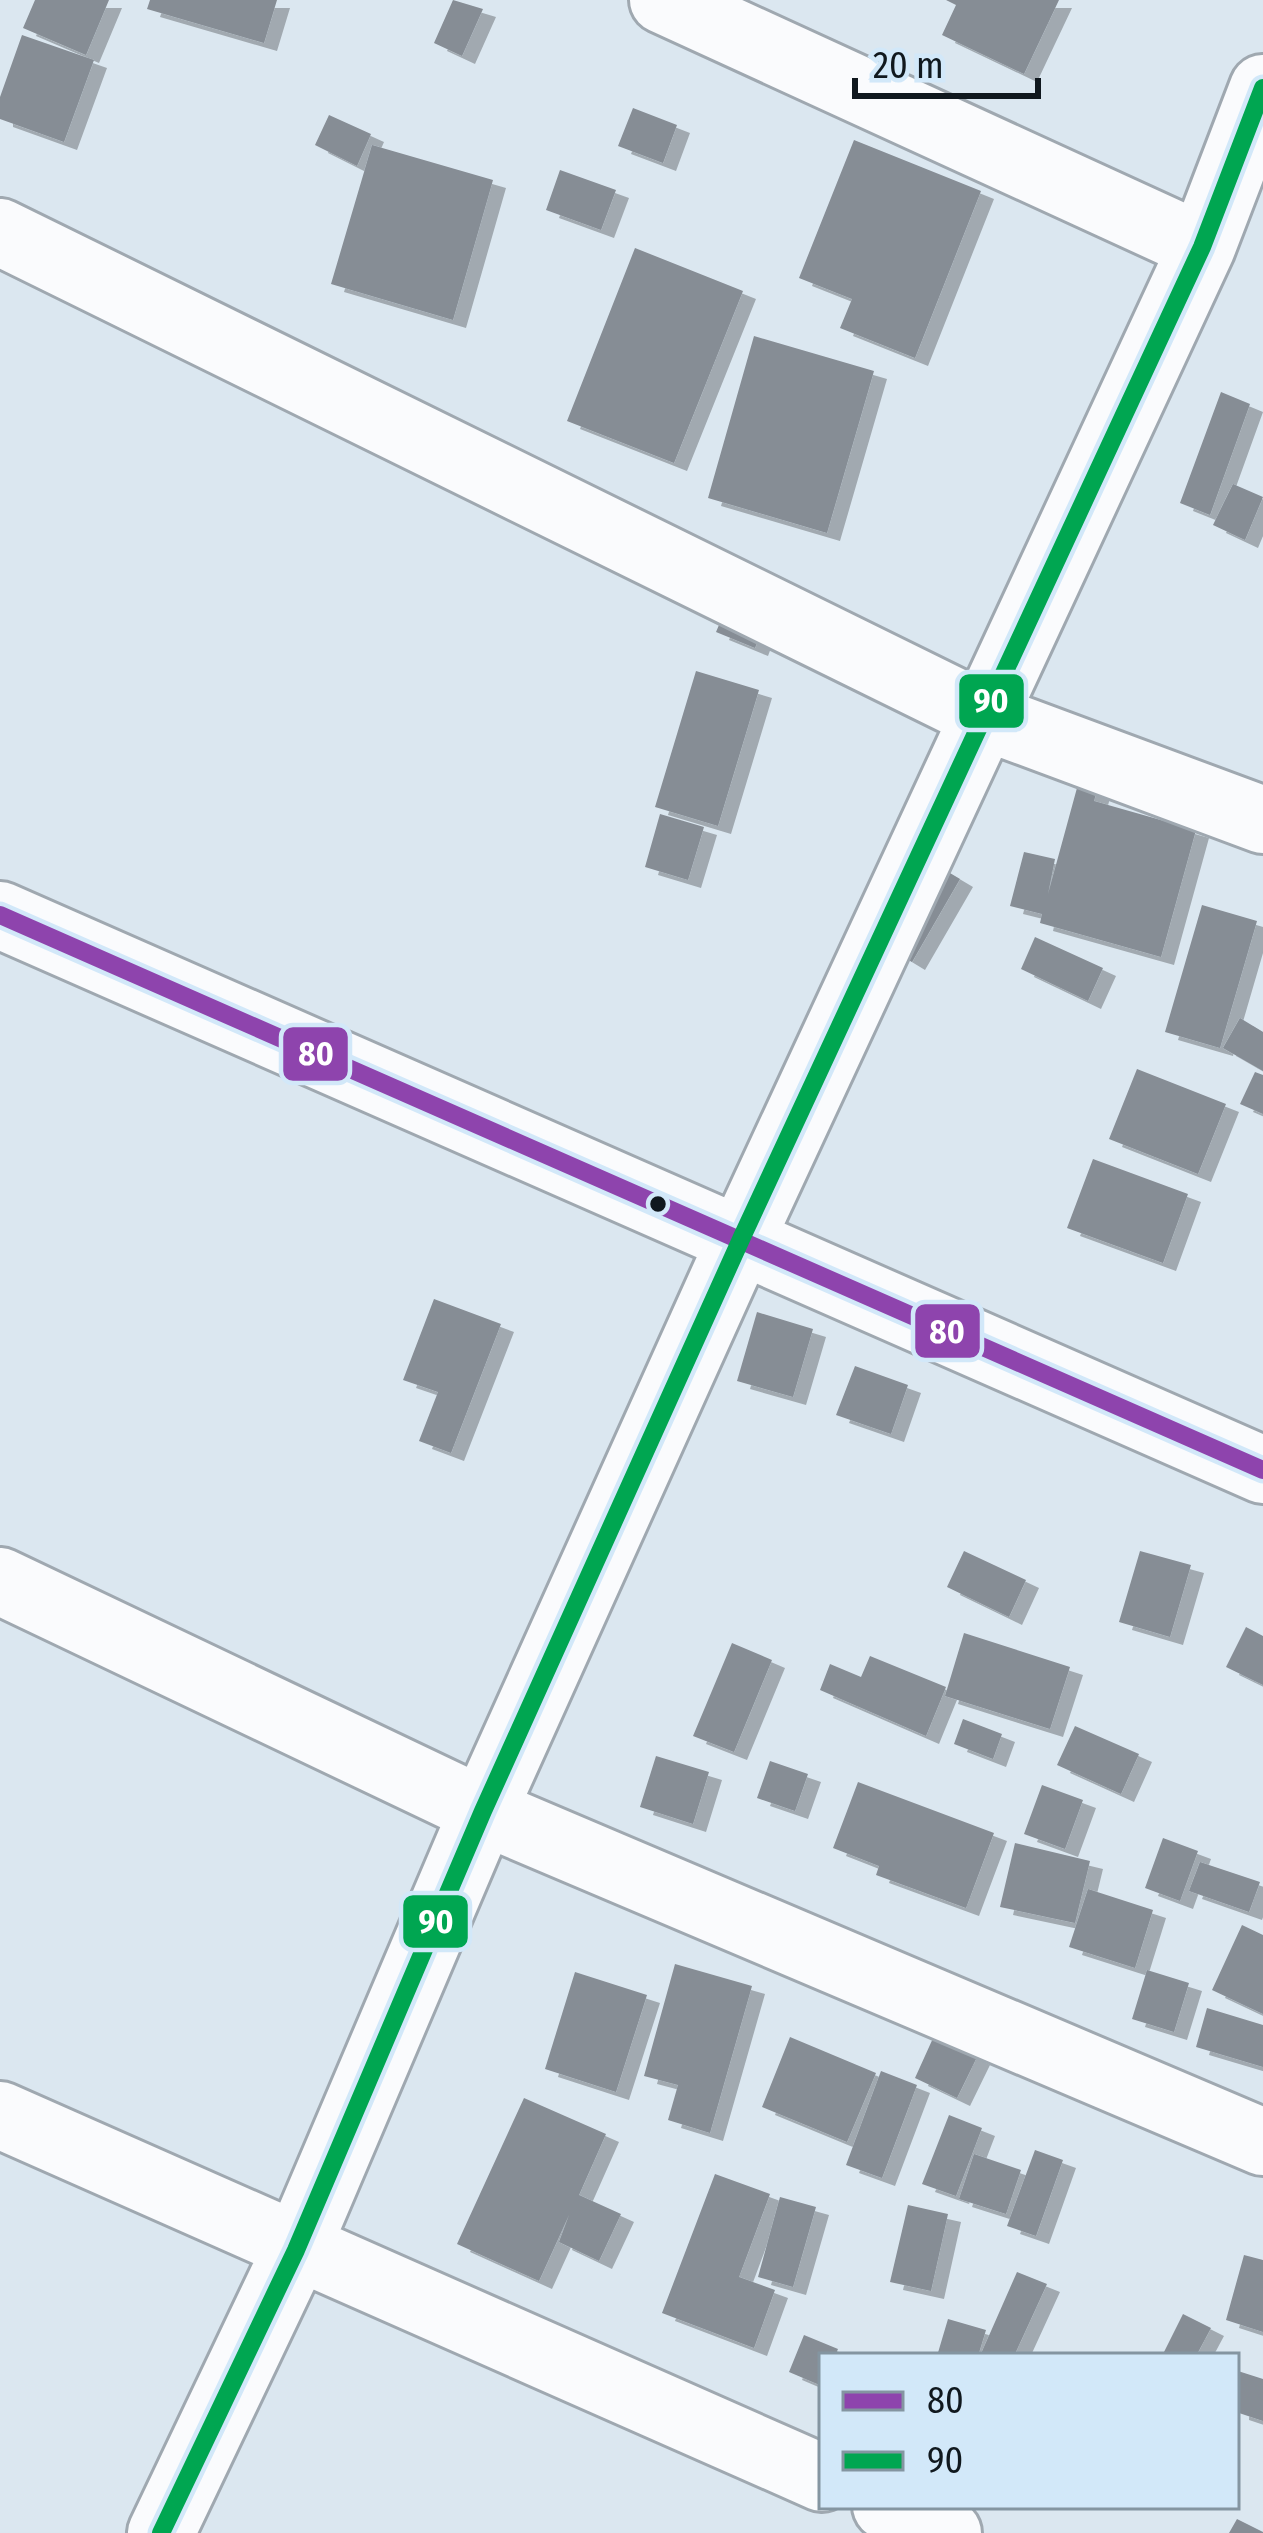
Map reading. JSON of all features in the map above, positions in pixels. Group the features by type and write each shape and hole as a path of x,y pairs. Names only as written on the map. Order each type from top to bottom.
{"street":[{"path":"663,0 1202,247"},
{"path":"161,2533 296,2249 483,1811 742,1237 1202,247 1263,88"},
{"path":"0,232 986,718 1263,820"},
{"path":"0,915 742,1237 1263,1470"},
{"path":"0,1581 483,1811 1263,2142"},
{"path":"0,2115 819,2477"},
{"path":"893,2509 948,2533"}],"building":[{"path":"35,0 109,0 86,55 23,28"},
{"path":"150,0 277,0 264,43 147,9"},
{"path":"453,0 483,9 462,56 434,43"},
{"path":"946,0 1059,0 1024,74 942,35 956,5"},
{"path":"22,35 94,60 64,142 0,119 0,97"},
{"path":"633,108 677,125 663,163 618,146"},
{"path":"329,115 371,134 357,166 315,145"},
{"path":"854,140 981,191 915,358 840,328 852,299 799,278"},
{"path":"372,145 493,180 453,320 331,284"},
{"path":"560,170 616,190 601,230 546,210"},
{"path":"635,248 743,291 674,463 567,421"},
{"path":"754,336 874,371 827,533 708,498"},
{"path":"1221,392 1250,404 1210,515 1180,503"},
{"path":"1233,484 1263,497 1245,540 1213,525"},
{"path":"727,606 765,621 755,648 716,632"},
{"path":"696,671 759,690 718,826 655,807"},
{"path":"1086,755 1105,761 1094,801 1196,830 1161,957 1040,923 1042,914 1010,906 1024,852 1055,859 1048,894"},
{"path":"660,814 704,827 688,880 645,867"},
{"path":"933,863 960,879 912,962 884,945"},
{"path":"1202,905 1257,921 1220,1048 1165,1032"},
{"path":"1035,937 1103,968 1088,1001 1021,969"},
{"path":"1240,1018 1263,1032 1263,1071 1223,1048"},
{"path":"1137,1069 1226,1104 1198,1174 1109,1139"},
{"path":"1255,1072 1263,1075 1263,1114 1240,1104"},
{"path":"1093,1159 1188,1194 1163,1263 1067,1228"},
{"path":"434,1299 501,1324 451,1453 419,1441 438,1392 403,1380"},
{"path":"757,1312 813,1329 793,1397 737,1381"},
{"path":"855,1366 908,1385 891,1434 836,1415"},
{"path":"964,1551 1026,1580 1009,1617 947,1587"},
{"path":"1140,1551 1191,1565 1170,1637 1119,1622"},
{"path":"1246,1627 1263,1636 1263,1685 1226,1667"},
{"path":"964,1633 1070,1667 1050,1729 945,1696"},
{"path":"732,1643 772,1660 734,1752 693,1736"},
{"path":"870,1656 946,1687 926,1736 820,1690 830,1664 861,1677"},
{"path":"963,1719 1002,1734 993,1759 954,1744"},
{"path":"1075,1726 1139,1754 1121,1794 1057,1765"},
{"path":"656,1756 709,1772 693,1824 640,1807"},
{"path":"770,1761 808,1774 795,1811 757,1798"},
{"path":"858,1782 994,1833 966,1908 876,1875 879,1866 833,1848"},
{"path":"1042,1785 1083,1800 1065,1849 1024,1834"},
{"path":"1163,1838 1198,1851 1180,1901 1145,1888"},
{"path":"1015,1843 1090,1861 1075,1923 1000,1907"},
{"path":"1200,1862 1260,1882 1249,1912 1189,1891"},
{"path":"1088,1889 1153,1910 1135,1968 1069,1947"},
{"path":"1242,1925 1263,1935 1263,2014 1212,1990"},
{"path":"675,1964 752,1986 710,2133 668,2120 678,2085 644,2076"},
{"path":"1147,1970 1189,1983 1174,2032 1132,2019"},
{"path":"575,1972 647,1995 616,2092 545,2069"},
{"path":"1207,2008 1263,2025 1263,2067 1196,2047"},
{"path":"934,2036 977,2057 957,2098 915,2078"},
{"path":"790,2037 876,2073 847,2142 762,2107"},
{"path":"881,2071 917,2085 882,2178 846,2165"},
{"path":"524,2098 606,2134 579,2195 621,2214 599,2261 559,2242 569,2215 539,2281 457,2244"},
{"path":"949,2115 982,2128 956,2196 922,2184"},
{"path":"1035,2150 1063,2160 1036,2236 1007,2226"},
{"path":"974,2154 1021,2170 1006,2214 959,2199"},
{"path":"715,2174 770,2194 739,2277 775,2290 754,2348 662,2313"},
{"path":"780,2197 816,2207 793,2287 758,2277"},
{"path":"908,2205 948,2214 931,2291 890,2282"},
{"path":"1244,2255 1263,2260 1263,2332 1226,2320"},
{"path":"1017,2272 1047,2284 1015,2353 981,2353"},
{"path":"1183,2314 1211,2328 1198,2353 1164,2353"},
{"path":"948,2319 986,2330 979,2353 938,2353"},
{"path":"804,2335 838,2349 819,2353 819,2385 789,2372"},
{"path":"1239,2371 1263,2379 1263,2421 1239,2413"},
{"path":"1237,2519 1263,2532 1263,2533 1229,2533"}],"transit line":[{"name":"90","path":"161,2533 296,2250 483,1811 742,1237 1202,247 1263,88"},
{"name":"80","path":"0,915 1263,1470"}]}
